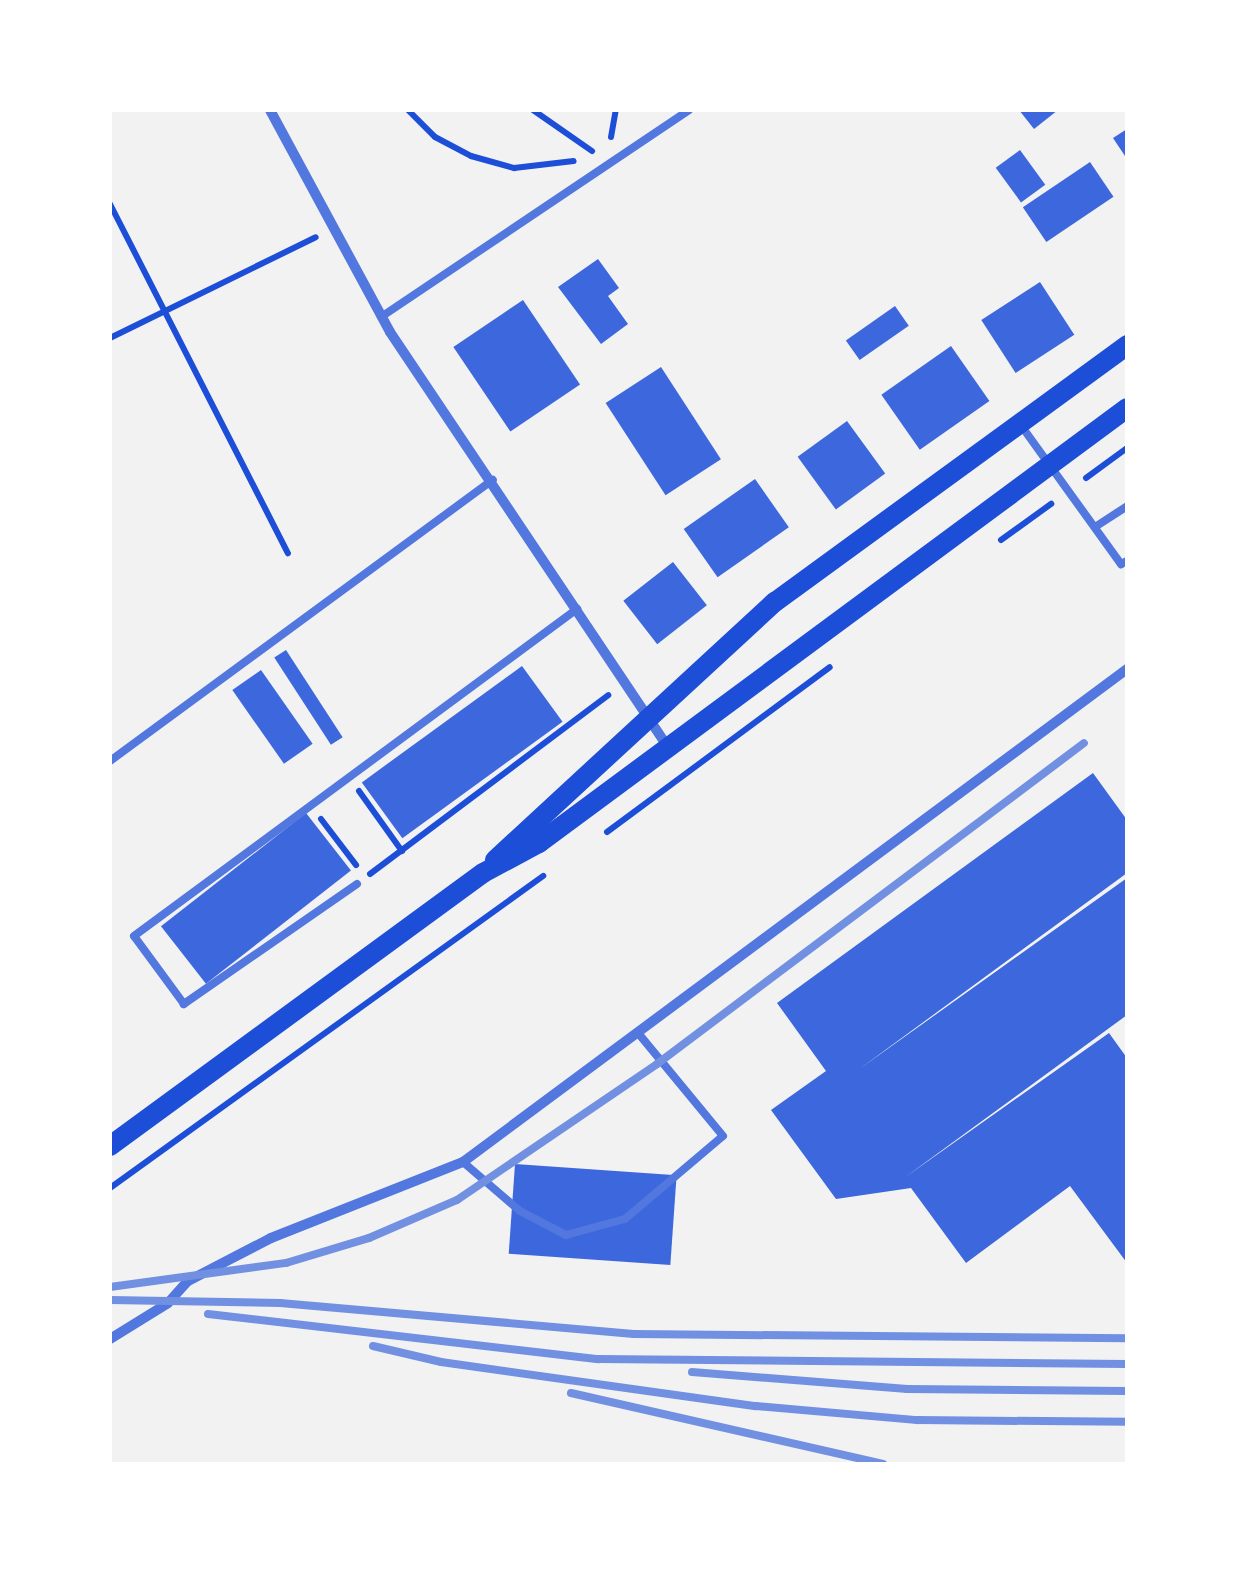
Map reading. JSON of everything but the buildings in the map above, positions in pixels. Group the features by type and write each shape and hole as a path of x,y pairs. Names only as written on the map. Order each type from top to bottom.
{"main road":[{"path":"110,1146 483,872 646,714 775,602 1127,345"},
{"path":"483,872 539,843 1127,408"}],"street":[{"path":"270,110 381,317 668,747"},
{"path":"110,1339 168,1303 188,1281 270,1238 463,1162 1127,669"}],"lane":[{"path":"381,317 604,171 689,110"},
{"path":"1020,424 1121,564 1127,560"},
{"path":"110,762 492,480"},
{"path":"1095,527 1127,506"},
{"path":"361,881 184,1004 134,936 578,609"},
{"path":"463,1162 520,1210 566,1235 626,1219 723,1136 638,1034"}],"path":[{"path":"408,110 436,137 470,156 514,168 584,160 604,171"},
{"path":"533,110 588,145 604,171"},
{"path":"604,171 616,110"},
{"path":"110,204 288,554"},
{"path":"110,338 309,241"},
{"path":"312,806 361,881 625,682"},
{"path":"350,778 402,851"}],"railway":[{"path":"110,1287 286,1263 369,1238 457,1200 657,1064 1084,743"},
{"path":"110,1300 280,1303 634,1334 1127,1338"},
{"path":"208,1314 598,1359 1127,1364"},
{"path":"373,1346 441,1362 756,1406 917,1420 1127,1422"},
{"path":"692,1372 907,1389 1127,1391"},
{"path":"571,1393 883,1464"}]}
